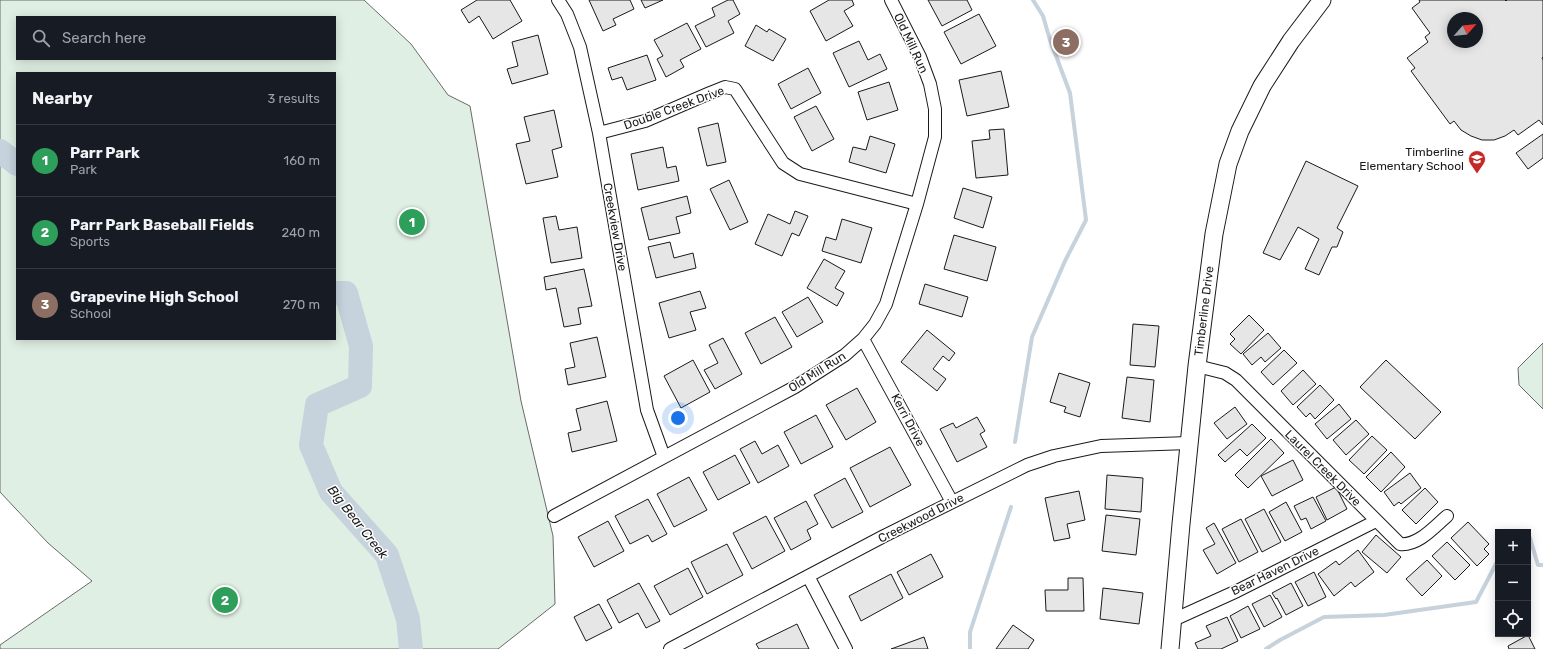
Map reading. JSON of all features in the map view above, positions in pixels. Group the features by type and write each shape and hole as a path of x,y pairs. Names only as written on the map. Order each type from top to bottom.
{"street":[{"name":"Creekview Drive","path":"558,0 567,14 580,47 599,133 647,410 664,457"},
{"name":"Old Mill Run","path":"554,516 794,387 846,355 875,324 886,304 918,204 935,137 935,109 930,84 920,57 891,0"},
{"name":"Timberline Drive","path":"1170,649 1189,443 1198,366 1214,234 1228,164 1240,130 1262,86 1291,40 1322,0"},
{"name":"Double Creek Drive","path":"599,133 645,121 725,88 736,89 783,163 800,174 918,204"},
{"name":"Kerri Drive","path":"863,338 952,502"},
{"name":"Laurel Creek Drive","path":"1198,366 1226,373 1236,380 1400,544 1406,544 1419,539 1447,516"},
{"name":"Creekwood Drive","path":"670,649 808,576 1027,465 1054,456 1100,446 1189,443"},
{"name":"Bear Haven Drive","path":"1173,620 1238,591 1376,521"},
{"path":"808,576 846,649"}],"green space":[{"path":"0,0 364,0 411,44 448,95 470,106 521,401 553,536 555,604 498,649 0,649 0,645 92,581 48,543 0,492"},
{"path":"1543,343 1543,409 1519,385 1518,368"}],"building":[{"path":"477,0 510,0 522,21 493,39 479,16 469,23 461,10"},
{"path":"589,0 630,0 634,9 613,19 616,25 603,31"},
{"path":"641,0 663,0 645,8"},
{"path":"728,0 733,0 740,14 728,21 734,33 706,47 695,26 715,16 712,8"},
{"path":"829,0 852,0 854,5 844,11 853,26 826,41 810,11"},
{"path":"928,0 967,0 972,10 942,26"},
{"path":"1419,0 1543,0 1543,125 1539,120 1518,135 1514,130 1505,136 1494,140 1482,140 1461,130 1454,121 1450,124 1411,71 1415,68 1407,58 1428,42 1425,37 1430,33 1412,8 1420,2"},
{"path":"979,14 996,46 961,64 944,32"},
{"path":"687,23 701,49 680,60 684,67 666,77 657,59 663,56 654,40"},
{"path":"756,25 767,32 769,29 786,39 773,61 745,46"},
{"path":"538,35 548,74 512,84 507,69 518,66 512,42"},
{"path":"859,41 868,60 880,54 887,69 849,87 833,53"},
{"path":"647,55 656,80 627,90 622,77 612,80 608,68"},
{"path":"808,68 821,93 791,109 778,84"},
{"path":"1001,71 1009,107 967,116 959,80"},
{"path":"889,82 898,110 867,120 858,92"},
{"path":"816,106 834,139 812,151 794,117"},
{"path":"554,110 562,147 552,150 558,177 526,184 516,144 530,141 524,117"},
{"path":"718,123 726,162 707,166 698,128"},
{"path":"1004,129 1008,175 976,178 972,141 990,139 989,130"},
{"path":"1543,134 1543,158 1528,169 1516,153"},
{"path":"870,136 895,144 886,173 849,162 853,147 866,150"},
{"path":"663,147 667,168 676,166 679,181 638,190 631,154"},
{"path":"1306,161 1358,186 1337,228 1343,232 1337,247 1332,247 1319,275 1305,269 1319,239 1298,227 1280,260 1263,253"},
{"path":"729,180 748,222 730,230 710,189"},
{"path":"963,188 992,197 983,228 954,218"},
{"path":"687,196 691,213 676,217 680,233 649,240 641,208"},
{"path":"795,211 808,216 799,236 792,233 782,256 755,244 768,214 790,224"},
{"path":"556,216 559,230 577,227 582,258 551,263 543,218"},
{"path":"842,219 872,228 861,263 822,251 826,237 836,240"},
{"path":"954,235 996,247 987,281 944,269"},
{"path":"670,242 674,258 693,253 696,268 656,278 648,247"},
{"path":"824,259 845,271 835,288 844,293 837,306 807,288"},
{"path":"584,269 592,306 578,308 581,324 564,327 556,288 546,290 544,277"},
{"path":"925,284 968,297 962,317 919,304"},
{"path":"700,291 706,308 690,312 696,330 669,338 659,303"},
{"path":"808,297 823,322 797,337 782,312"},
{"path":"1249,315 1264,330 1241,354 1230,344 1235,339 1230,334"},
{"path":"775,317 792,347 761,364 745,333"},
{"path":"1133,324 1159,326 1155,367 1130,365"},
{"path":"927,330 955,353 949,361 943,356 933,369 946,379 937,391 901,362"},
{"path":"1268,333 1281,348 1265,362 1261,357 1252,365 1243,354"},
{"path":"597,337 606,377 568,385 565,369 575,367 570,343"},
{"path":"723,338 742,374 715,389 704,370 718,363 709,345"},
{"path":"1284,350 1297,363 1273,385 1261,372"},
{"path":"693,360 710,392 681,408 664,376"},
{"path":"1386,360 1441,412 1415,439 1360,387"},
{"path":"1303,370 1316,384 1293,405 1281,391"},
{"path":"1059,373 1090,383 1080,417 1064,412 1066,407 1050,402"},
{"path":"1127,377 1154,380 1150,422 1122,418"},
{"path":"1320,385 1334,400 1315,419 1310,413 1306,417 1297,407"},
{"path":"857,388 876,422 846,440 826,405"},
{"path":"607,401 617,441 572,452 568,433 581,430 576,409"},
{"path":"1339,404 1351,419 1327,439 1315,424"},
{"path":"1235,407 1247,424 1227,439 1214,423"},
{"path":"816,415 833,447 801,464 784,432"},
{"path":"977,417 985,431 980,434 987,447 957,462 940,429 953,423 956,428"},
{"path":"1356,420 1369,434 1346,455 1333,440"},
{"path":"1252,424 1266,438 1247,456 1240,449 1225,462 1218,455"},
{"path":"1372,436 1387,450 1364,474 1349,460"},
{"path":"1271,439 1284,453 1248,488 1235,475"},
{"path":"755,441 762,454 778,445 789,466 758,483 740,449"},
{"path":"890,447 911,485 870,507 850,468"},
{"path":"1391,452 1405,467 1381,492 1366,477"},
{"path":"735,455 750,483 718,500 703,472"},
{"path":"1293,460 1303,480 1272,496 1261,476"},
{"path":"1410,473 1421,488 1401,504 1399,502 1394,506 1384,492"},
{"path":"1107,475 1143,478 1141,512 1105,509"},
{"path":"689,477 707,510 674,527 657,494"},
{"path":"845,478 863,512 832,528 814,495"},
{"path":"1336,487 1347,509 1327,520 1316,497"},
{"path":"1425,488 1438,502 1416,524 1402,510"},
{"path":"1079,491 1085,520 1067,524 1070,538 1054,541 1045,498"},
{"path":"1313,497 1326,521 1311,529 1306,518 1301,520 1294,506"},
{"path":"648,499 667,534 652,542 648,535 630,544 615,516"},
{"path":"806,501 818,524 807,530 811,539 791,550 774,518"},
{"path":"1286,502 1302,532 1285,541 1269,512"},
{"path":"1264,509 1281,542 1262,552 1245,519"},
{"path":"1106,515 1140,519 1136,555 1102,551"},
{"path":"766,516 785,551 752,569 733,533"},
{"path":"1241,519 1258,552 1239,562 1222,529"},
{"path":"608,521 624,551 594,567 578,537"},
{"path":"1468,522 1489,544 1484,549 1489,554 1477,566 1451,538"},
{"path":"1214,523 1236,563 1217,574 1203,550 1215,544 1206,528"},
{"path":"1376,535 1401,557 1387,573 1362,552"},
{"path":"1447,542 1470,565 1455,580 1432,556"},
{"path":"727,544 743,575 707,594 691,562"},
{"path":"1358,550 1374,572 1355,587 1351,582 1334,596 1318,574 1336,561 1339,565"},
{"path":"931,554 943,577 909,595 897,572"},
{"path":"1427,560 1442,576 1422,596 1406,579"},
{"path":"688,568 703,597 670,615 654,586"},
{"path":"1314,572 1326,597 1308,606 1295,582"},
{"path":"891,574 903,598 861,621 849,596"},
{"path":"1068,578 1083,578 1084,611 1046,611 1045,590 1068,590"},
{"path":"639,583 660,621 646,628 638,613 619,623 607,600"},
{"path":"1291,583 1303,606 1286,615 1277,598 1276,599 1272,593"},
{"path":"1103,588 1143,593 1139,624 1100,619"},
{"path":"1270,595 1282,617 1264,627 1252,604"},
{"path":"599,604 612,628 586,641 574,617"},
{"path":"1248,606 1260,629 1241,638 1230,616"},
{"path":"1227,617 1238,641 1221,649 1198,649 1195,643 1211,636 1206,626"},
{"path":"797,624 809,649 759,649 756,644"},
{"path":"1013,625 1034,640 1028,649 996,649"},
{"path":"924,637 928,649 891,649"},
{"path":"1524,637 1529,637 1535,649 1509,649 1508,646"}],"waterway":[{"path":"1015,442 1032,337 1065,261 1086,220 1070,93 1050,40 1043,16 1033,0"},
{"name":"Big Bear Creek","path":"0,151 16,163"},
{"name":"Big Bear Creek","path":"336,293 346,293 361,346 360,386 317,405 311,445 331,492 387,555 408,619 411,649"},
{"path":"970,649 970,632 1011,507"},
{"path":"1531,541 1538,565 1543,565"},
{"path":"1266,649 1324,617 1384,615 1476,602 1495,565"}],"place":[{"name":"Grapevine High School","path":"1066,42"},
{"name":"Timberline Elementary School","path":"1477,174"},
{"name":"Parr Park","path":"412,222"},
{"name":"Parr Park Baseball Fields","path":"225,600"}]}
